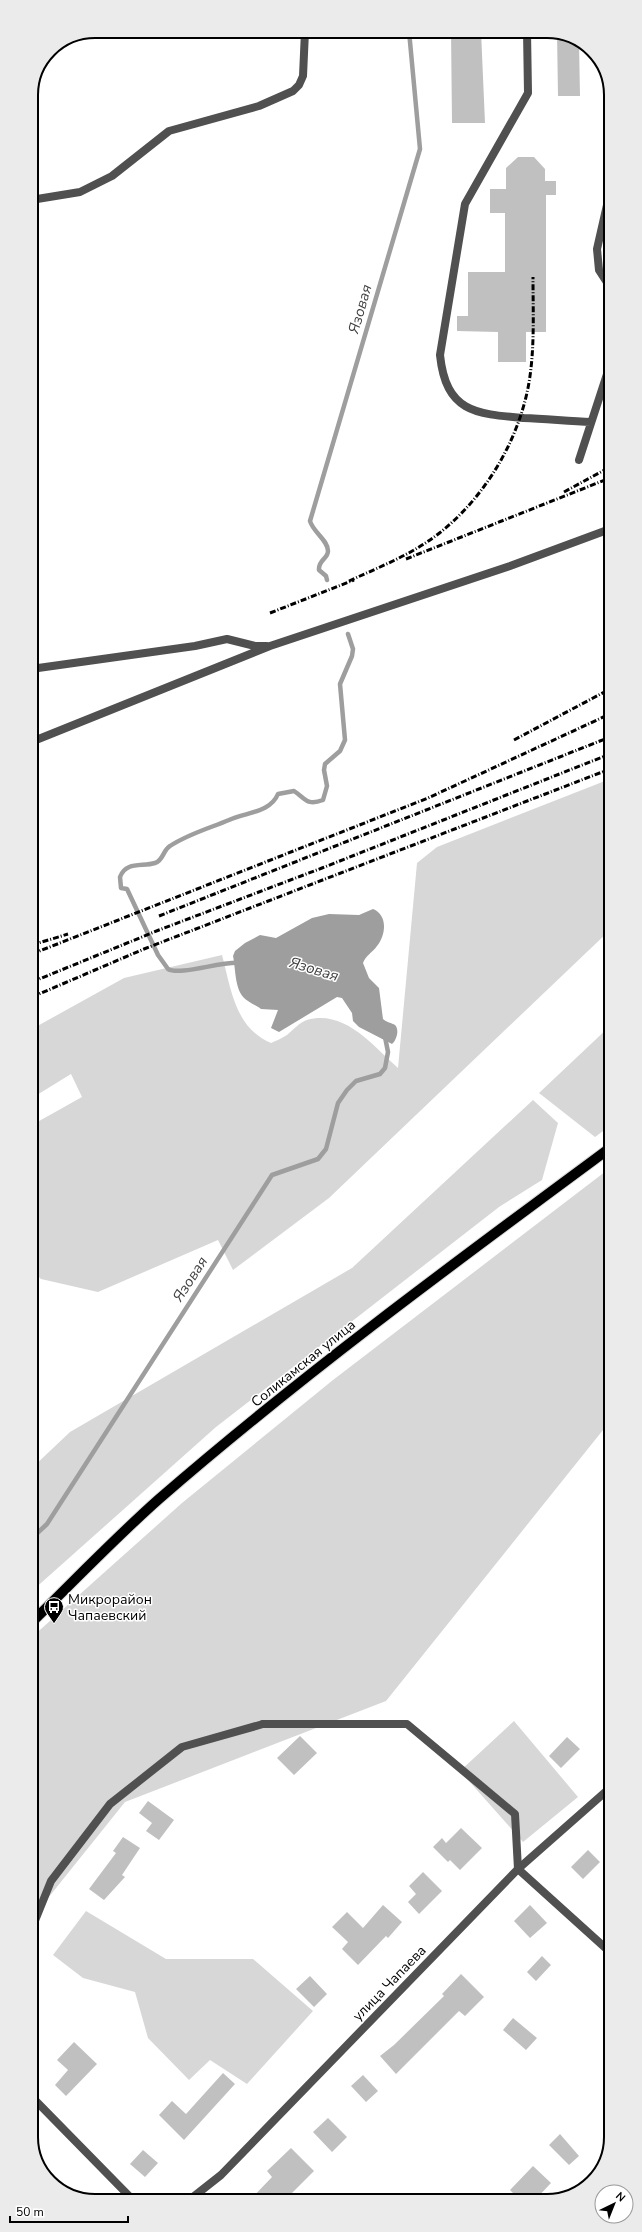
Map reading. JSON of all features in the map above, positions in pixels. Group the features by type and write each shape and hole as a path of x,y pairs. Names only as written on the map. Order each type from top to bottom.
{"main road":[{"name":"Соликамская улица","path":"38,1616 158,1500 320,1366 444,1270 604,1152"}],"street":[{"path":"38,199 80,192 112,176 169,131 259,106 293,91 300,85 302,76 305,38"},
{"path":"527,38 528,93 465,204 440,355 442,375 451,393 463,406 485,415 591,422"},
{"path":"604,220 598,249 599,270 604,277"},
{"path":"579,460 604,382"},
{"path":"38,739 270,646 510,566 604,531"},
{"path":"38,668 195,646 227,639 255,646 270,646"},
{"path":"38,1913 51,1880 110,1804 182,1748 264,1724 407,1724 515,1814 518,1869 604,1947"},
{"name":"улица Чапаева","path":"197,2194 221,2175 518,1869 604,1793"},
{"path":"38,2103 127,2194"}],"shaded area":[{"path":"604,781 604,936 329,1198 233,1270 218,1240 98,1292 41,1279 38,1276 38,1122 82,1097 71,1074 38,1094 38,1026 124,978 222,955 236,1006 249,1028 259,1036 271,1043 287,1035 304,1021 321,1018 334,1020 358,1032 398,1068 417,863 437,847"},
{"path":"604,1032 604,1130 595,1137 539,1093"},
{"path":"533,1100 558,1123 542,1180 499,1207 216,1427 38,1586 38,1462 70,1432 352,1268"},
{"path":"604,1173 604,1429 386,1701 125,1802 38,1911 38,1632 182,1503 333,1380"},
{"path":"514,1721 578,1797 523,1842 460,1771"},
{"path":"86,1911 166,1959 253,1959 313,2011 247,2084 210,2060 189,2080 148,2038 135,1992 83,1978 53,1955"}],"water":[{"path":"373,909 378,912 383,920 384,931 380,941 363,963 369,978 379,988 383,1019 396,1027 397,1035 392,1044 359,1027 353,1021 352,1013 342,998 337,997 279,1032 271,1028 278,1010 261,1009 243,997 236,980 233,956 235,951 245,943 260,935 276,938 312,918 329,914 359,915"}],"building":[{"path":"451,38 481,38 485,123 452,123"},
{"path":"557,39 569,42 579,48 580,96 558,96"},
{"path":"518,157 534,157 545,169 545,181 556,181 556,195 546,195 546,332 526,332 526,362 498,362 498,332 457,331 457,316 468,316 468,272 505,272 505,213 490,213 490,189 506,189 506,168"},
{"path":"300,1736 317,1753 294,1775 277,1758"},
{"path":"567,1737 580,1749 561,1768 549,1756"},
{"path":"148,1801 174,1820 159,1840 146,1831 152,1823 139,1813"},
{"path":"461,1828 482,1848 460,1870 450,1860 448,1862 433,1847 442,1838 446,1843"},
{"path":"123,1837 140,1848 122,1875 125,1877 104,1900 89,1889 116,1853 113,1851"},
{"path":"588,1850 600,1862 583,1879 571,1867"},
{"path":"423,1872 442,1891 419,1914 408,1902 416,1894 409,1886"},
{"path":"383,1905 402,1922 388,1938 386,1936 358,1965 342,1949 348,1942 332,1927 347,1912 363,1928"},
{"path":"530,1905 547,1923 530,1938 514,1921"},
{"path":"542,1956 551,1965 536,1981 527,1972"},
{"path":"461,1974 484,1997 465,2016 459,2011 396,2074 380,2056 394,2045 444,1996 442,1994"},
{"path":"310,1976 327,1994 314,2007 296,1989"},
{"path":"513,2018 537,2038 526,2050 503,2030"},
{"path":"74,2042 97,2064 66,2096 55,2085 68,2070 57,2060"},
{"path":"223,2073 235,2084 184,2140 159,2115 172,2101 186,2114"},
{"path":"363,2075 378,2091 366,2102 351,2086"},
{"path":"328,2118 347,2137 332,2152 313,2132"},
{"path":"560,2134 579,2156 569,2165 549,2145"},
{"path":"291,2148 314,2171 291,2194 256,2194 272,2177 267,2171"},
{"path":"143,2150 158,2163 145,2177 130,2164"},
{"path":"533,2166 551,2183 541,2194 514,2194 510,2190"}],"waterway":[{"name":"Язовая","path":"327,580 326,576 319,570 320,564 328,554 326,543 314,529 310,521 420,149 410,38"},
{"name":"Язовая","path":"240,963 222,964 182,971 168,969 158,955 127,889 121,888 120,877 123,872 130,867 158,862 168,848 184,838 236,817 257,811 269,805 278,794 294,791 310,802 318,802 323,800 327,786 324,770 325,764 340,751 345,740 340,684 352,656 353,649 348,634"},
{"name":"Язовая","path":"38,1532 47,1524 272,1175 318,1159 326,1149 338,1103 347,1090 356,1081 380,1074 385,1068 388,1052 385,1037"}],"railway":[{"path":"349,581 399,558 427,542 463,512 492,475 514,433 528,388 533,347 533,277"},
{"path":"564,492 604,470"},
{"path":"406,559 604,480"},
{"path":"270,613 354,580"},
{"path":"514,740 604,692"},
{"path":"38,952 428,798 604,717"},
{"path":"159,916 604,739"},
{"path":"38,980 159,930 322,868 604,756"},
{"path":"38,994 144,949 604,771"},
{"path":"38,943 68,934"}],"place":[{"name":"Микрорайон Чапаевский","path":"54,1624"}]}
